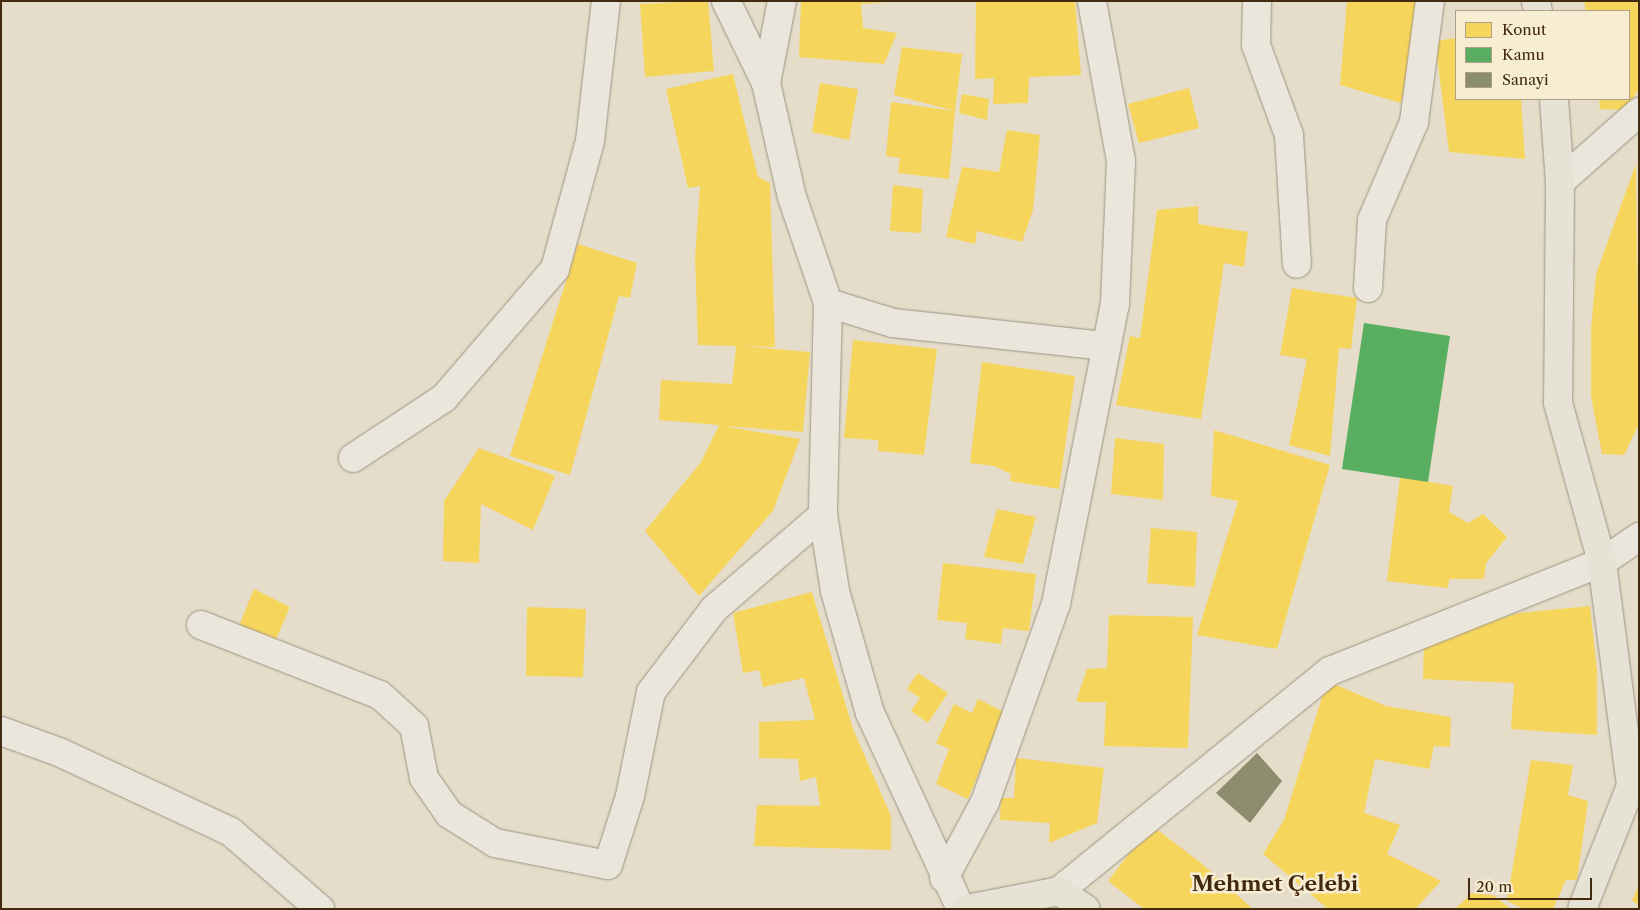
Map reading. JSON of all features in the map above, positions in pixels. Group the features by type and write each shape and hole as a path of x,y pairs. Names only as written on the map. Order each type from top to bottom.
{"main road":[{"path":"1554,100 1560,182 1558,403 1602,562 1635,781 1582,909"},
{"path":"967,909 1059,890 1086,909"}],"street":[{"path":"353,458 444,398 555,269 590,142 606,1"},
{"path":"726,1 766,83 792,197 828,303 823,516 835,591 870,713 944,878 961,909"},
{"path":"766,83 782,1"},
{"path":"944,878 985,802 1056,604 1104,346 1115,304 1121,161 1092,1"},
{"path":"1258,1 1256,45 1289,135 1297,264"},
{"path":"1368,288 1372,220 1414,122 1430,1"},
{"path":"1560,182 1639,112"},
{"path":"828,303 893,323 1104,346"},
{"path":"201,625 380,695 414,726 424,778 450,814 495,843 608,865 630,796 651,692 714,609 823,516"},
{"path":"1059,890 1330,671 1602,562 1639,538"},
{"path":"1,731 59,752 231,832 320,909"}],"building: Konut":[{"path":"708,1 714,71 645,77 640,4"},
{"path":"801,1 902,1 861,4 863,28 897,33 884,64 799,57"},
{"path":"976,1 1075,1 1081,75 1029,77 1028,103 993,104 994,78 975,79"},
{"path":"1347,1 1423,1 1401,103 1340,85"},
{"path":"1584,1 1639,1 1639,88 1627,110 1600,109 1599,100 1630,100 1630,10 1586,10"},
{"path":"1455,38 1455,100 1521,100 1525,159 1449,152 1435,41"},
{"path":"902,47 962,54 955,111 894,95"},
{"path":"733,74 758,177 770,183 775,347 743,346 810,352 803,432 723,426 800,439 773,511 699,596 645,531 701,462 719,425 659,420 661,380 732,384 736,346 698,345 695,258 700,186 688,188 666,89"},
{"path":"820,83 858,89 849,140 812,132"},
{"path":"1189,88 1199,128 1139,143 1128,104"},
{"path":"962,94 989,99 987,120 959,113"},
{"path":"891,102 955,111 949,179 898,173 900,158 886,156"},
{"path":"1007,130 1040,135 1033,210 1022,242 977,231 975,244 946,237 962,167 999,172"},
{"path":"1636,164 1639,424 1624,455 1602,454 1591,396 1591,330 1596,274"},
{"path":"893,185 923,189 921,233 890,231"},
{"path":"1198,206 1198,224 1248,232 1244,267 1224,263 1201,419 1116,405 1130,336 1140,338 1157,210"},
{"path":"578,244 637,263 630,298 619,296 570,475 510,456"},
{"path":"1292,288 1357,298 1351,349 1339,348 1330,456 1289,445 1307,359 1280,355"},
{"path":"853,340 937,349 924,455 878,451 878,440 844,438"},
{"path":"982,362 1075,376 1059,489 1010,481 1011,474 994,466 970,463"},
{"path":"1214,430 1330,465 1277,649 1197,635 1238,501 1211,496"},
{"path":"1115,438 1164,444 1163,500 1111,494"},
{"path":"479,448 555,476 533,530 481,504 479,563 443,561 444,501"},
{"path":"1400,477 1453,486 1449,512 1468,523 1483,514 1507,537 1486,563 1484,579 1449,579 1448,588 1387,581"},
{"path":"997,509 1036,517 1023,564 984,557"},
{"path":"1151,528 1197,532 1195,587 1147,583"},
{"path":"943,563 1036,574 1029,631 1003,628 1001,644 965,639 967,623 937,620"},
{"path":"254,589 290,607 275,642 239,626"},
{"path":"812,592 853,729 891,816 891,850 754,846 757,805 820,806 816,777 800,781 798,759 759,758 759,722 815,720 804,678 763,687 759,670 743,673 733,613"},
{"path":"1590,606 1597,671 1597,735 1511,729 1514,683 1423,679 1424,641 1519,613"},
{"path":"527,607 586,609 583,677 526,676"},
{"path":"1109,615 1193,617 1188,748 1104,746 1106,702 1076,702 1087,669 1107,668"},
{"path":"918,673 948,693 928,723 911,711 920,698 907,689"},
{"path":"1327,681 1386,706 1451,717 1450,747 1434,746 1429,769 1375,759 1364,813 1400,825 1387,854 1441,881 1415,909 1328,909 1263,854 1284,820"},
{"path":"978,699 1004,712 968,799 936,784 949,749 936,743 954,704 972,713"},
{"path":"1016,758 1104,768 1097,823 1049,843 1050,823 1000,820 1001,798 1014,798"},
{"path":"1531,760 1573,765 1568,795 1588,801 1577,880 1566,880 1553,909 1524,909 1507,901"},
{"path":"1151,825 1201,863 1253,909 1144,909 1108,881"},
{"path":"1639,885 1639,906 1632,900"},
{"path":"1472,893 1493,895 1511,909 1455,909"}],"building: Kamu":[{"path":"1364,323 1450,336 1428,482 1342,469"}],"building: Sanayi":[{"path":"1257,753 1282,781 1250,823 1216,793"}],"district":[{"name":"Mehmet Çelebi","path":"1275,884"}]}
